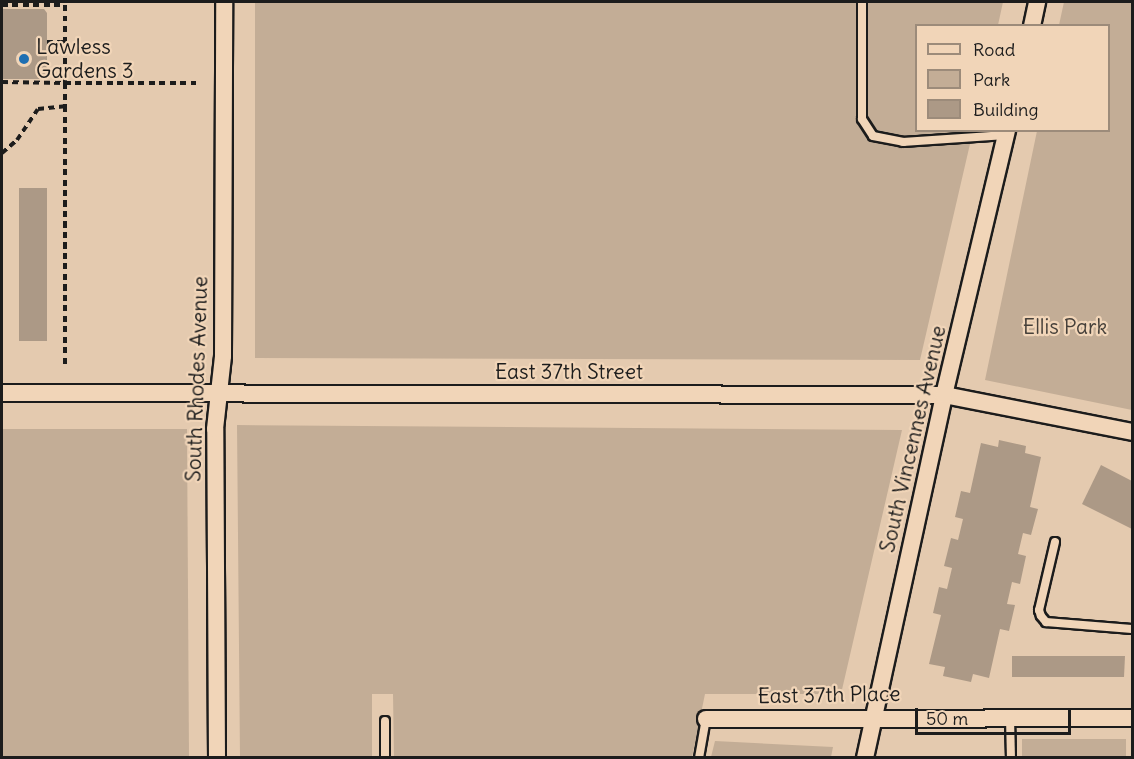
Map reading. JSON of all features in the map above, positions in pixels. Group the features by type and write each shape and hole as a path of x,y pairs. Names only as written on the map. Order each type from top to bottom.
{"street":[{"name":"South Rhodes Avenue","path":"217,758 215,429 223,356 224,2"},
{"path":"1032,24 1037,2"},
{"name":"South Vincennes Avenue","path":"865,758 944,395 1007,133"},
{"name":"East 37th Street","path":"2,393 944,395 1132,432"},
{"name":"East 37th Place","path":"706,719 1132,718"}],"lane":[{"path":"862,2 861,119 873,136 903,142 1007,133"},
{"path":"1055,542 1039,610 1046,622 1132,629"},
{"path":"1010,718 1011,758"},
{"path":"699,758 706,719"},
{"path":"385,721 385,758"}],"path":[{"path":"2,5 65,3 65,365"},
{"path":"47,42 65,42"},
{"path":"2,82 196,83"},
{"path":"2,153 16,140 38,109 65,106"}],"green space":[{"path":"255,2 1003,2 998,24 915,24 915,132 973,132 920,360 255,358"},
{"name":"Ellis Park","path":"1064,2 1132,2 1132,410 985,380 1037,132 1110,132 1110,24 1059,24"},
{"path":"237,425 902,430 841,694 705,694 692,757 394,758 393,694 372,694 372,757 240,758"},
{"path":"2,429 187,429 189,757 2,757"},
{"path":"1022,739 1126,739 1126,757 1022,757"},
{"path":"715,741 833,747 831,757 711,757"}],"building":[{"name":"Lawless Gardens 3","path":"2,9 44,9 47,13 47,76 43,79 2,79"},
{"path":"19,188 47,188 47,341 19,341"},
{"path":"999,440 1026,446 1025,453 1041,457 1030,507 1038,509 1031,535 1023,533 1018,554 1026,556 1020,584 1012,582 1007,604 1015,605 1009,631 1000,629 989,678 973,674 971,682 943,676 945,667 929,664 941,615 933,613 939,587 947,589 952,568 944,566 951,538 958,540 963,519 955,517 961,491 970,493 981,443 998,447"},
{"path":"1101,465 1132,481 1132,529 1082,504"},
{"path":"1012,656 1125,656 1124,677 1012,677"}],"place":[{"name":"Lawless Gardens 3","path":"24,59"}]}
